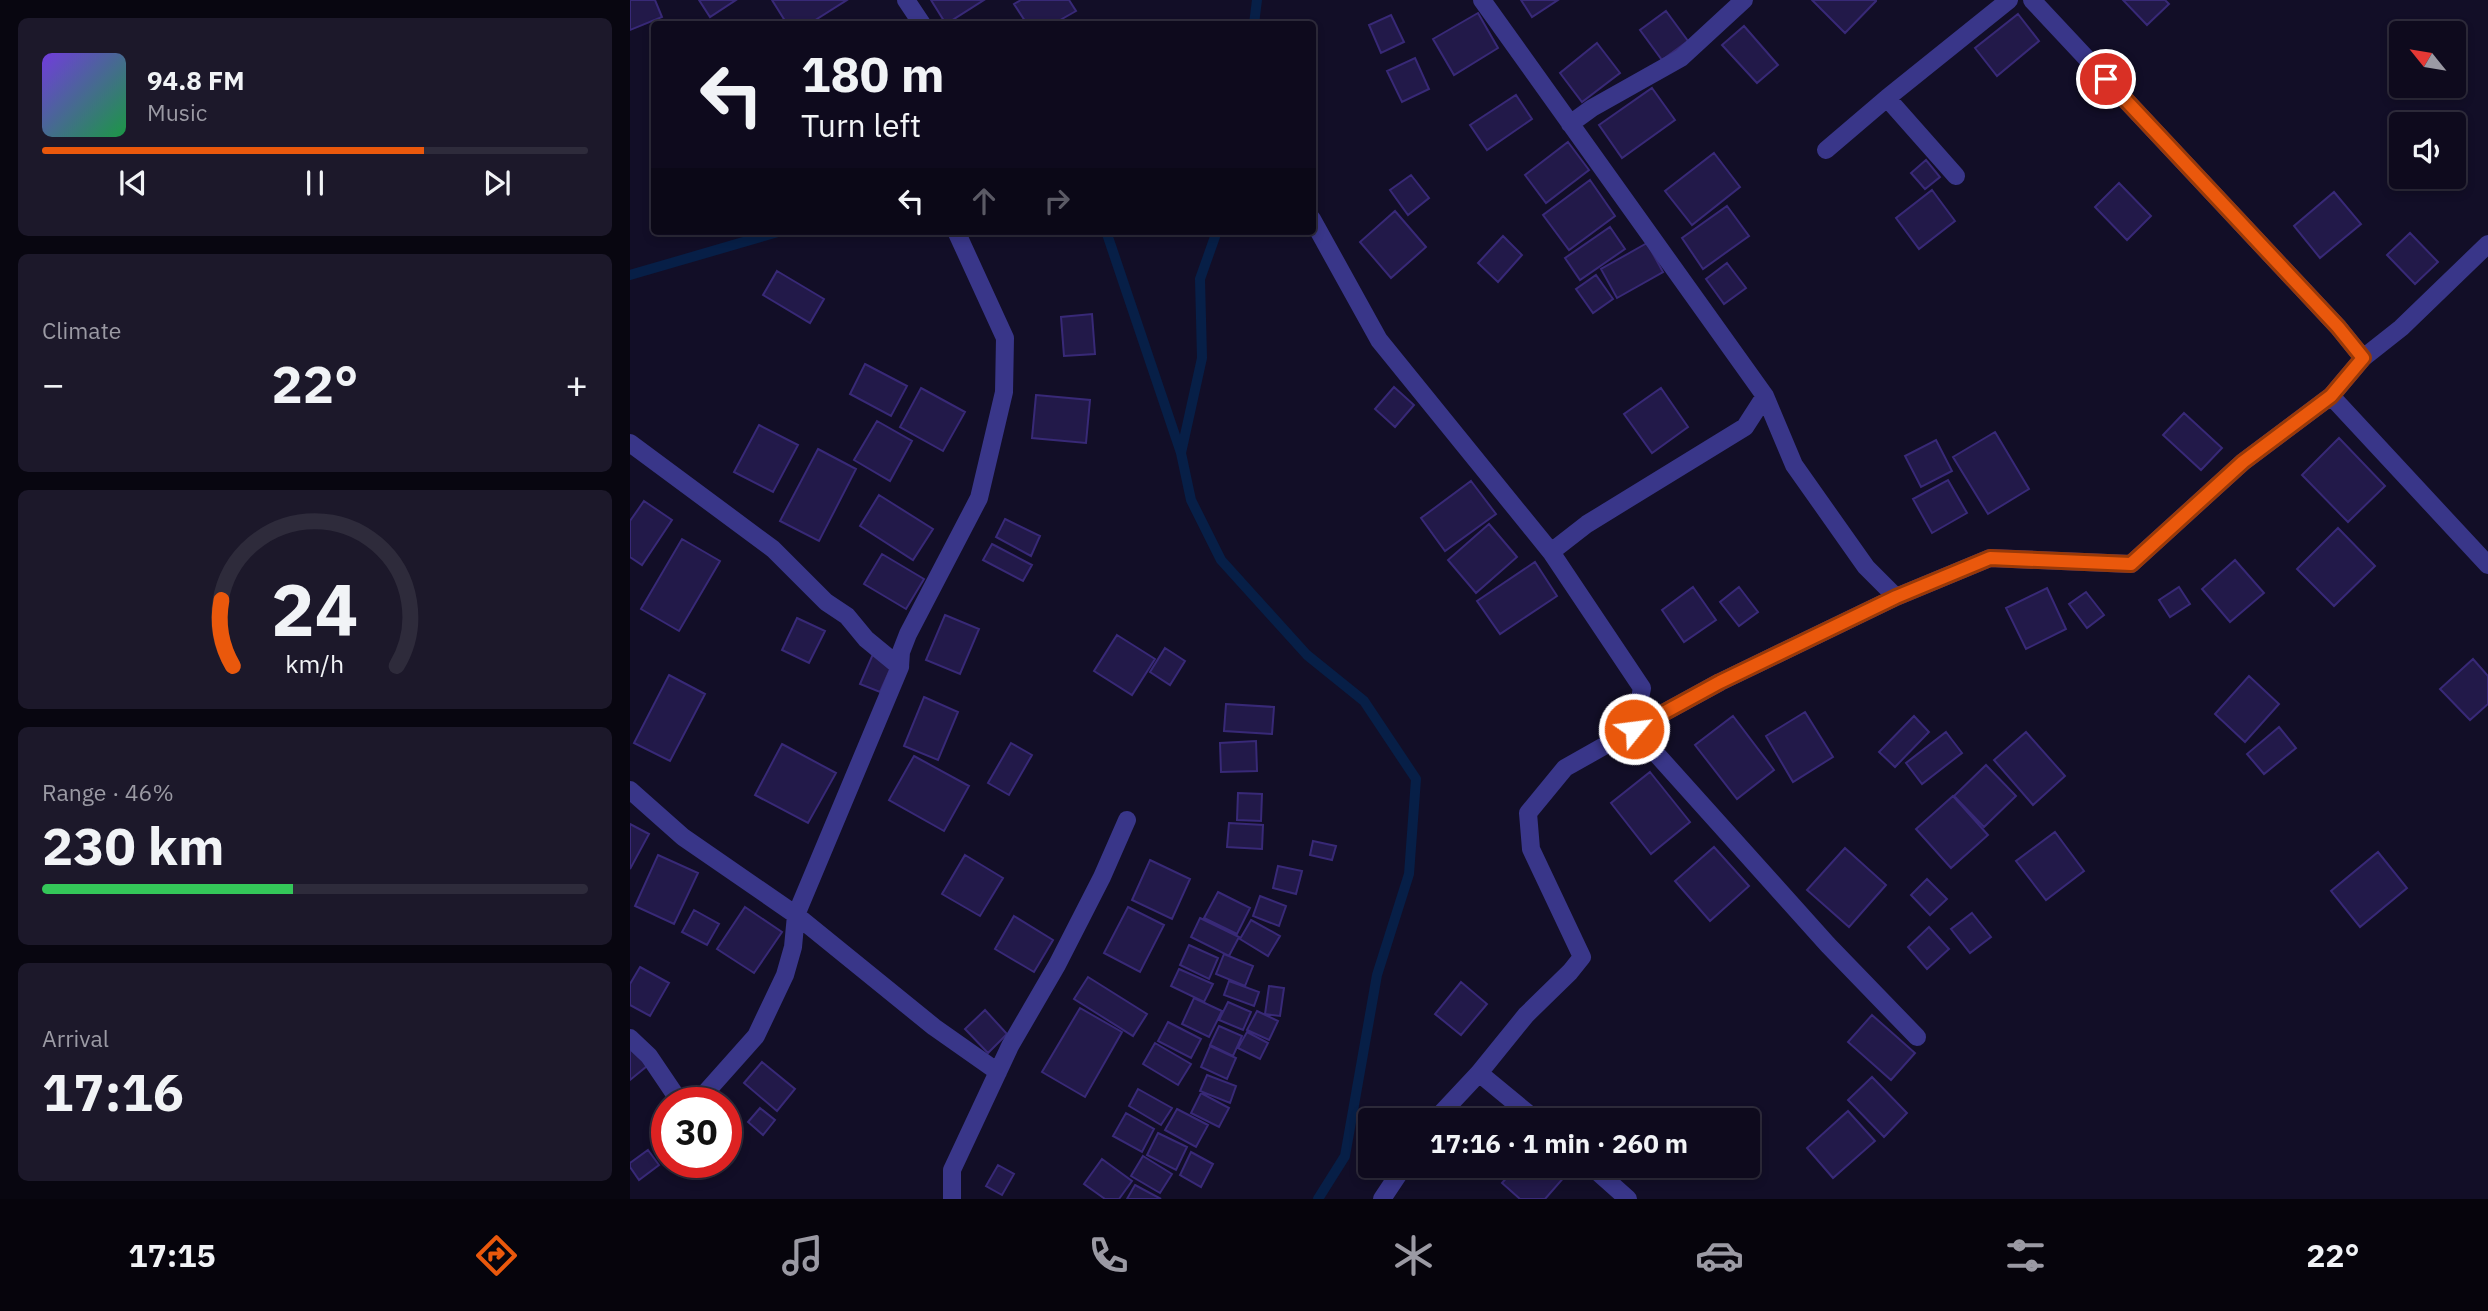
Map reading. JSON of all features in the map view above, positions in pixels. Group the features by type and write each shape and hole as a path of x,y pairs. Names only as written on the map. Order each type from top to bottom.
{"street":[{"path":"906,0 920,21"},
{"path":"1482,0 1765,396 1794,465 1866,567 1896,597"},
{"path":"1570,124 1592,108 1681,58 1745,0"},
{"path":"1826,150 2008,0"},
{"path":"2032,0 2338,327 2363,358"},
{"path":"1887,98 1956,176"},
{"path":"1316,226 1379,340 1551,552 1642,688 1634,729"},
{"path":"630,1038 649,1056 676,1096 688,1102 699,1100 756,1035 785,975 793,947 796,915 900,667 901,652 908,634 979,498 1004,392 1005,338 958,235"},
{"path":"1446,1108 1526,1015 1582,957 1531,849 1528,813 1565,768 1720,682 1896,597 1990,558 2131,564 2243,462 2331,396 2363,358 2401,328 2488,244"},
{"path":"1551,552 1587,524 1745,426 1765,396"},
{"path":"2331,396 2487,564"},
{"path":"630,443 773,549 826,602 847,616 866,639 900,667"},
{"path":"1634,729 1828,945 1917,1037"},
{"path":"630,790 683,837 796,915 934,1027 998,1072"},
{"path":"952,1199 952,1170 998,1072 1102,877 1127,820"},
{"path":"1479,1073 1521,1108"},
{"path":"1382,1199 1396,1178"},
{"path":"1604,1178 1628,1199"}],"building":[{"path":"630,0 655,0 662,17 630,30"},
{"path":"699,0 736,0 710,17"},
{"path":"772,0 847,0 814,21 785,21"},
{"path":"931,0 984,0 951,21 944,21"},
{"path":"1021,0 1069,0 1076,11 1058,21 1025,21 1014,4"},
{"path":"1521,0 1558,0 1532,17"},
{"path":"1812,0 1876,0 1876,1 1845,33"},
{"path":"2123,0 2165,0 2169,4 2147,25"},
{"path":"1666,11 1688,41 1662,60 1640,30"},
{"path":"1478,13 1498,48 1454,75 1433,39"},
{"path":"2018,14 2039,41 1997,76 1975,48"},
{"path":"1391,15 1404,42 1381,53 1369,25"},
{"path":"1744,26 1778,65 1757,83 1722,45"},
{"path":"1597,43 1620,73 1582,102 1560,73"},
{"path":"1415,58 1429,89 1402,102 1387,71"},
{"path":"1652,88 1675,120 1622,158 1599,125"},
{"path":"1516,95 1532,119 1487,150 1470,125"},
{"path":"1568,142 1589,170 1546,203 1525,175"},
{"path":"1714,153 1740,187 1692,225 1665,191"},
{"path":"1926,160 1940,177 1925,189 1911,173"},
{"path":"1411,175 1429,198 1408,215 1390,190"},
{"path":"1590,180 1615,216 1569,250 1543,215"},
{"path":"2119,183 2151,216 2127,240 2095,207"},
{"path":"1932,190 1955,221 1919,249 1896,218"},
{"path":"2334,192 2361,224 2320,258 2294,226"},
{"path":"1727,206 1749,236 1703,269 1682,238"},
{"path":"1395,211 1426,247 1391,278 1360,242"},
{"path":"1610,227 1625,249 1580,280 1565,258"},
{"path":"2410,233 2438,262 2415,284 2387,255"},
{"path":"1503,236 1522,255 1498,282 1478,263"},
{"path":"1647,243 1663,272 1617,298 1601,269"},
{"path":"1727,263 1746,288 1724,304 1706,279"},
{"path":"777,271 824,299 810,323 763,295"},
{"path":"1596,275 1613,299 1593,313 1576,289"},
{"path":"1092,314 1095,354 1064,356 1061,317"},
{"path":"865,364 907,386 891,416 850,394"},
{"path":"1394,387 1414,405 1395,427 1375,409"},
{"path":"921,388 965,412 943,451 900,427"},
{"path":"1661,388 1688,427 1652,453 1624,414"},
{"path":"1036,395 1090,400 1086,443 1032,438"},
{"path":"2184,413 2222,448 2201,470 2163,435"},
{"path":"877,421 912,441 890,481 854,460"},
{"path":"759,425 798,445 773,492 734,472"},
{"path":"1995,432 2029,489 1988,514 1953,457"},
{"path":"2339,438 2385,486 2348,522 2302,475"},
{"path":"1936,440 1952,471 1921,487 1905,456"},
{"path":"818,449 856,469 819,541 780,521"},
{"path":"1948,480 1967,513 1932,533 1913,499"},
{"path":"1471,481 1496,514 1445,551 1421,518"},
{"path":"879,495 933,529 913,560 860,526"},
{"path":"644,501 672,520 642,565 630,557 630,521"},
{"path":"1005,519 1040,536 1031,556 996,537"},
{"path":"1489,524 1517,557 1476,593 1448,560"},
{"path":"2338,528 2375,566 2334,606 2297,569"},
{"path":"682,539 720,561 679,631 641,609"},
{"path":"992,544 1032,565 1023,581 983,560"},
{"path":"882,554 924,579 906,609 864,584"},
{"path":"2235,560 2264,593 2230,622 2202,589"},
{"path":"1535,562 1557,596 1500,634 1477,601"},
{"path":"1693,587 1716,620 1684,642 1662,610"},
{"path":"1739,587 1758,612 1739,626 1720,602"},
{"path":"2179,587 2190,604 2170,617 2159,600"},
{"path":"2047,588 2066,629 2026,649 2006,608"},
{"path":"2086,592 2104,615 2087,628 2069,604"},
{"path":"945,615 979,629 960,674 926,660"},
{"path":"797,618 825,631 809,663 782,650"},
{"path":"1117,635 1155,659 1132,695 1094,671"},
{"path":"1165,648 1185,661 1170,685 1150,672"},
{"path":"873,654 893,663 880,692 860,684"},
{"path":"2473,659 2488,676 2488,704 2470,720 2440,689"},
{"path":"669,675 705,694 670,761 634,743"},
{"path":"2249,676 2279,704 2245,742 2215,714"},
{"path":"924,697 958,712 938,760 904,746"},
{"path":"1226,704 1274,707 1272,734 1224,731"},
{"path":"1805,712 1833,757 1793,782 1766,736"},
{"path":"1733,716 1774,770 1737,799 1695,745"},
{"path":"1914,716 1929,732 1895,767 1879,752"},
{"path":"2279,727 2296,748 2264,774 2247,754"},
{"path":"1946,732 1962,753 1922,784 1906,763"},
{"path":"2026,732 2065,776 2033,805 1994,760"},
{"path":"1256,741 1257,771 1221,772 1220,743"},
{"path":"1011,743 1032,755 1009,795 988,783"},
{"path":"782,744 836,773 808,823 755,795"},
{"path":"914,756 969,786 944,831 889,800"},
{"path":"1986,765 2016,796 1984,827 1954,796"},
{"path":"1650,772 1690,822 1651,854 1611,803"},
{"path":"1238,793 1262,794 1261,821 1237,820"},
{"path":"1953,796 1988,835 1951,868 1916,829"},
{"path":"1229,823 1263,825 1262,849 1227,847"},
{"path":"630,824 649,834 630,869"},
{"path":"2055,832 2084,871 2046,900 2016,861"},
{"path":"1313,841 1336,846 1332,860 1310,855"},
{"path":"1714,847 1749,886 1710,921 1675,881"},
{"path":"1845,848 1886,885 1849,927 1807,890"},
{"path":"2378,852 2407,888 2360,927 2331,891"},
{"path":"658,855 698,873 674,924 635,906"},
{"path":"965,855 1003,878 980,916 942,894"},
{"path":"1150,860 1190,879 1172,919 1132,900"},
{"path":"1278,866 1302,871 1296,894 1273,888"},
{"path":"1927,879 1947,899 1930,915 1911,895"},
{"path":"1218,892 1250,908 1237,934 1204,918"},
{"path":"1260,896 1286,906 1279,926 1253,916"},
{"path":"745,907 782,932 754,973 717,949"},
{"path":"1128,907 1164,925 1140,972 1104,953"},
{"path":"694,910 719,924 707,945 682,932"},
{"path":"1972,913 1991,937 1970,953 1951,929"},
{"path":"1014,916 1053,940 1034,972 995,949"},
{"path":"1200,918 1239,937 1229,956 1191,937"},
{"path":"1251,920 1280,936 1268,956 1240,939"},
{"path":"1929,927 1949,949 1927,969 1908,947"},
{"path":"1189,945 1218,958 1209,979 1180,965"},
{"path":"1224,954 1253,966 1245,986 1216,974"},
{"path":"640,967 669,983 650,1016 630,1005 630,984"},
{"path":"1179,969 1213,984 1204,1002 1171,986"},
{"path":"1088,977 1147,1014 1133,1036 1074,999"},
{"path":"1229,981 1259,992 1254,1006 1224,995"},
{"path":"1461,982 1487,1004 1461,1035 1435,1014"},
{"path":"1269,986 1284,988 1280,1016 1265,1014"},
{"path":"1194,998 1222,1011 1209,1037 1182,1024"},
{"path":"1228,1002 1251,1012 1243,1030 1219,1020"},
{"path":"1080,1008 1122,1032 1085,1097 1042,1072"},
{"path":"985,1010 1007,1034 988,1053 965,1029"},
{"path":"1257,1011 1278,1021 1269,1040 1247,1030"},
{"path":"1872,1015 1915,1053 1891,1080 1848,1042"},
{"path":"1168,1022 1201,1039 1191,1058 1158,1041"},
{"path":"1219,1026 1242,1036 1233,1056 1210,1045"},
{"path":"1247,1032 1268,1043 1260,1059 1238,1048"},
{"path":"1155,1043 1191,1064 1178,1085 1143,1064"},
{"path":"630,1045 647,1066 630,1080"},
{"path":"1210,1046 1236,1058 1227,1079 1201,1067"},
{"path":"762,1062 795,1089 777,1111 744,1083"},
{"path":"1207,1075 1236,1086 1230,1103 1200,1091"},
{"path":"1872,1077 1907,1113 1884,1137 1848,1100"},
{"path":"1138,1089 1172,1108 1161,1125 1129,1106"},
{"path":"1201,1093 1229,1108 1219,1127 1191,1113"},
{"path":"760,1108 775,1120 763,1135 748,1122"},
{"path":"1177,1109 1208,1125 1196,1147 1165,1130"},
{"path":"1848,1111 1875,1141 1833,1178 1807,1148"},
{"path":"1126,1113 1154,1129 1142,1152 1113,1136"},
{"path":"1158,1133 1187,1147 1176,1170 1147,1155"},
{"path":"648,1150 651,1154 651,1171 639,1180 630,1163"},
{"path":"1191,1152 1213,1164 1201,1187 1180,1175"},
{"path":"1143,1156 1172,1174 1160,1193 1131,1176"},
{"path":"1102,1159 1132,1181 1119,1199 1105,1199 1084,1184"},
{"path":"998,1165 1014,1174 1002,1195 986,1186"},
{"path":"1506,1178 1563,1178 1545,1199 1520,1199 1502,1183"},
{"path":"1135,1185 1161,1199 1127,1199"}],"waterway":[{"path":"1254,21 1257,0"},
{"path":"630,275 768,235"},
{"path":"1107,235 1181,453"},
{"path":"1216,235 1200,279 1202,358 1181,453 1191,500 1221,560 1307,655 1364,701 1416,779 1409,874 1377,975 1345,1156 1318,1199"}],"route":[{"path":"1634,729 1720,682 1896,597 1990,558 2131,564 2243,462 2331,396 2363,358 2338,327 2106,79"}]}
